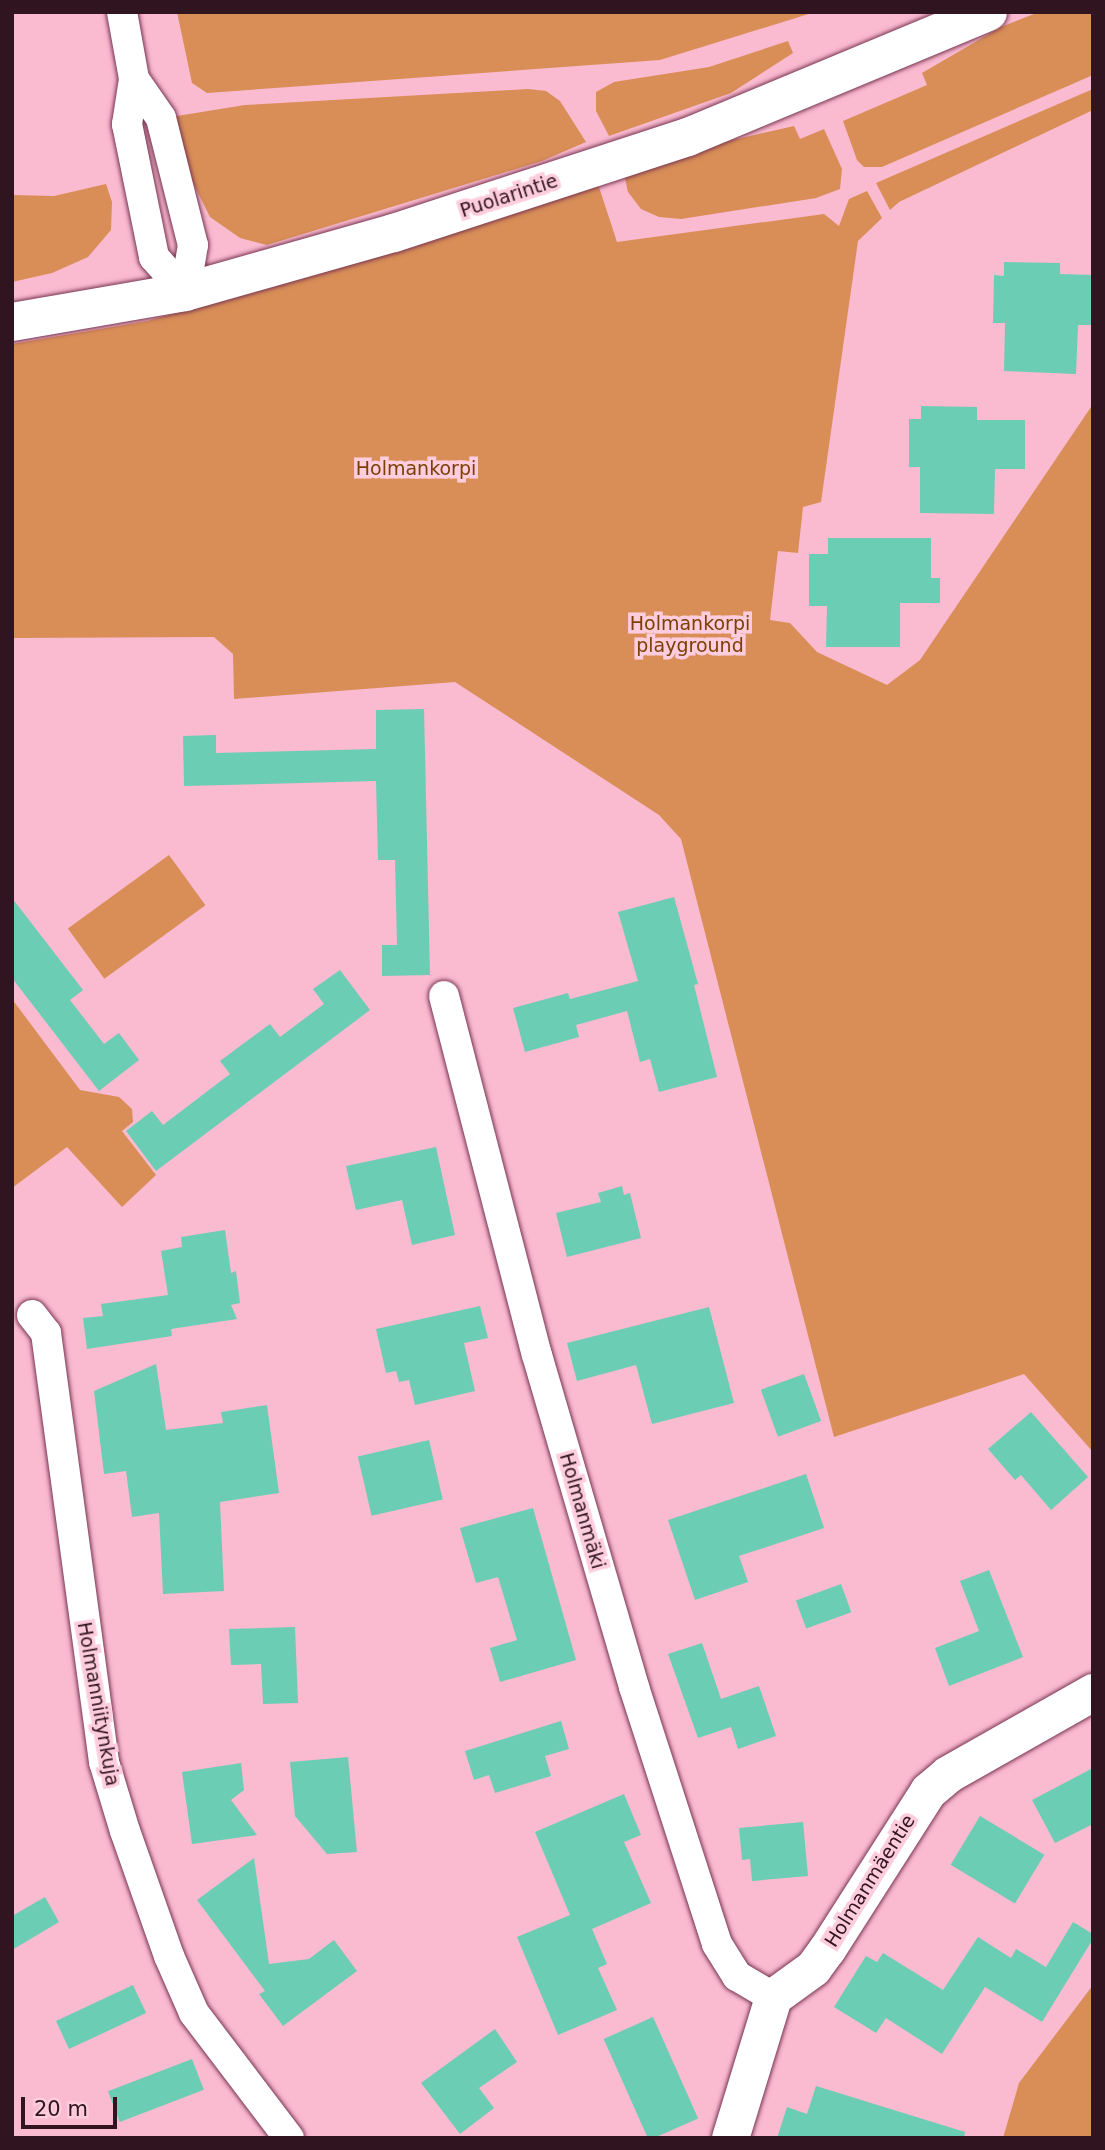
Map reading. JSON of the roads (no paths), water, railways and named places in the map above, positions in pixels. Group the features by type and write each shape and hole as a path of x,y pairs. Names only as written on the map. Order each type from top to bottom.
{"main road":[{"name":"Puolarintie","path":"12,322 185,292 394,233 688,137 988,12"}],"street":[{"path":"122,12 134,79 127,124 154,257 185,292"},
{"path":"134,79 161,118 193,245 185,292"},
{"name":"Holmanmäki","path":"444,996 537,1355 634,1687 717,1944 737,1976 774,1997"},
{"name":"Holmanniitynkuja","path":"32,1315 46,1333 104,1762 125,1831 169,1956 194,2013 289,2138"},
{"name":"Holmanmäentie","path":"774,1997 813,1968 928,1791 948,1774 1093,1692"},
{"path":"730,2138 774,1997"}],"park label":[{"name":"Holmankorpi","path":"416,469"},
{"name":"Holmankorpi playground","path":"690,635"}]}
